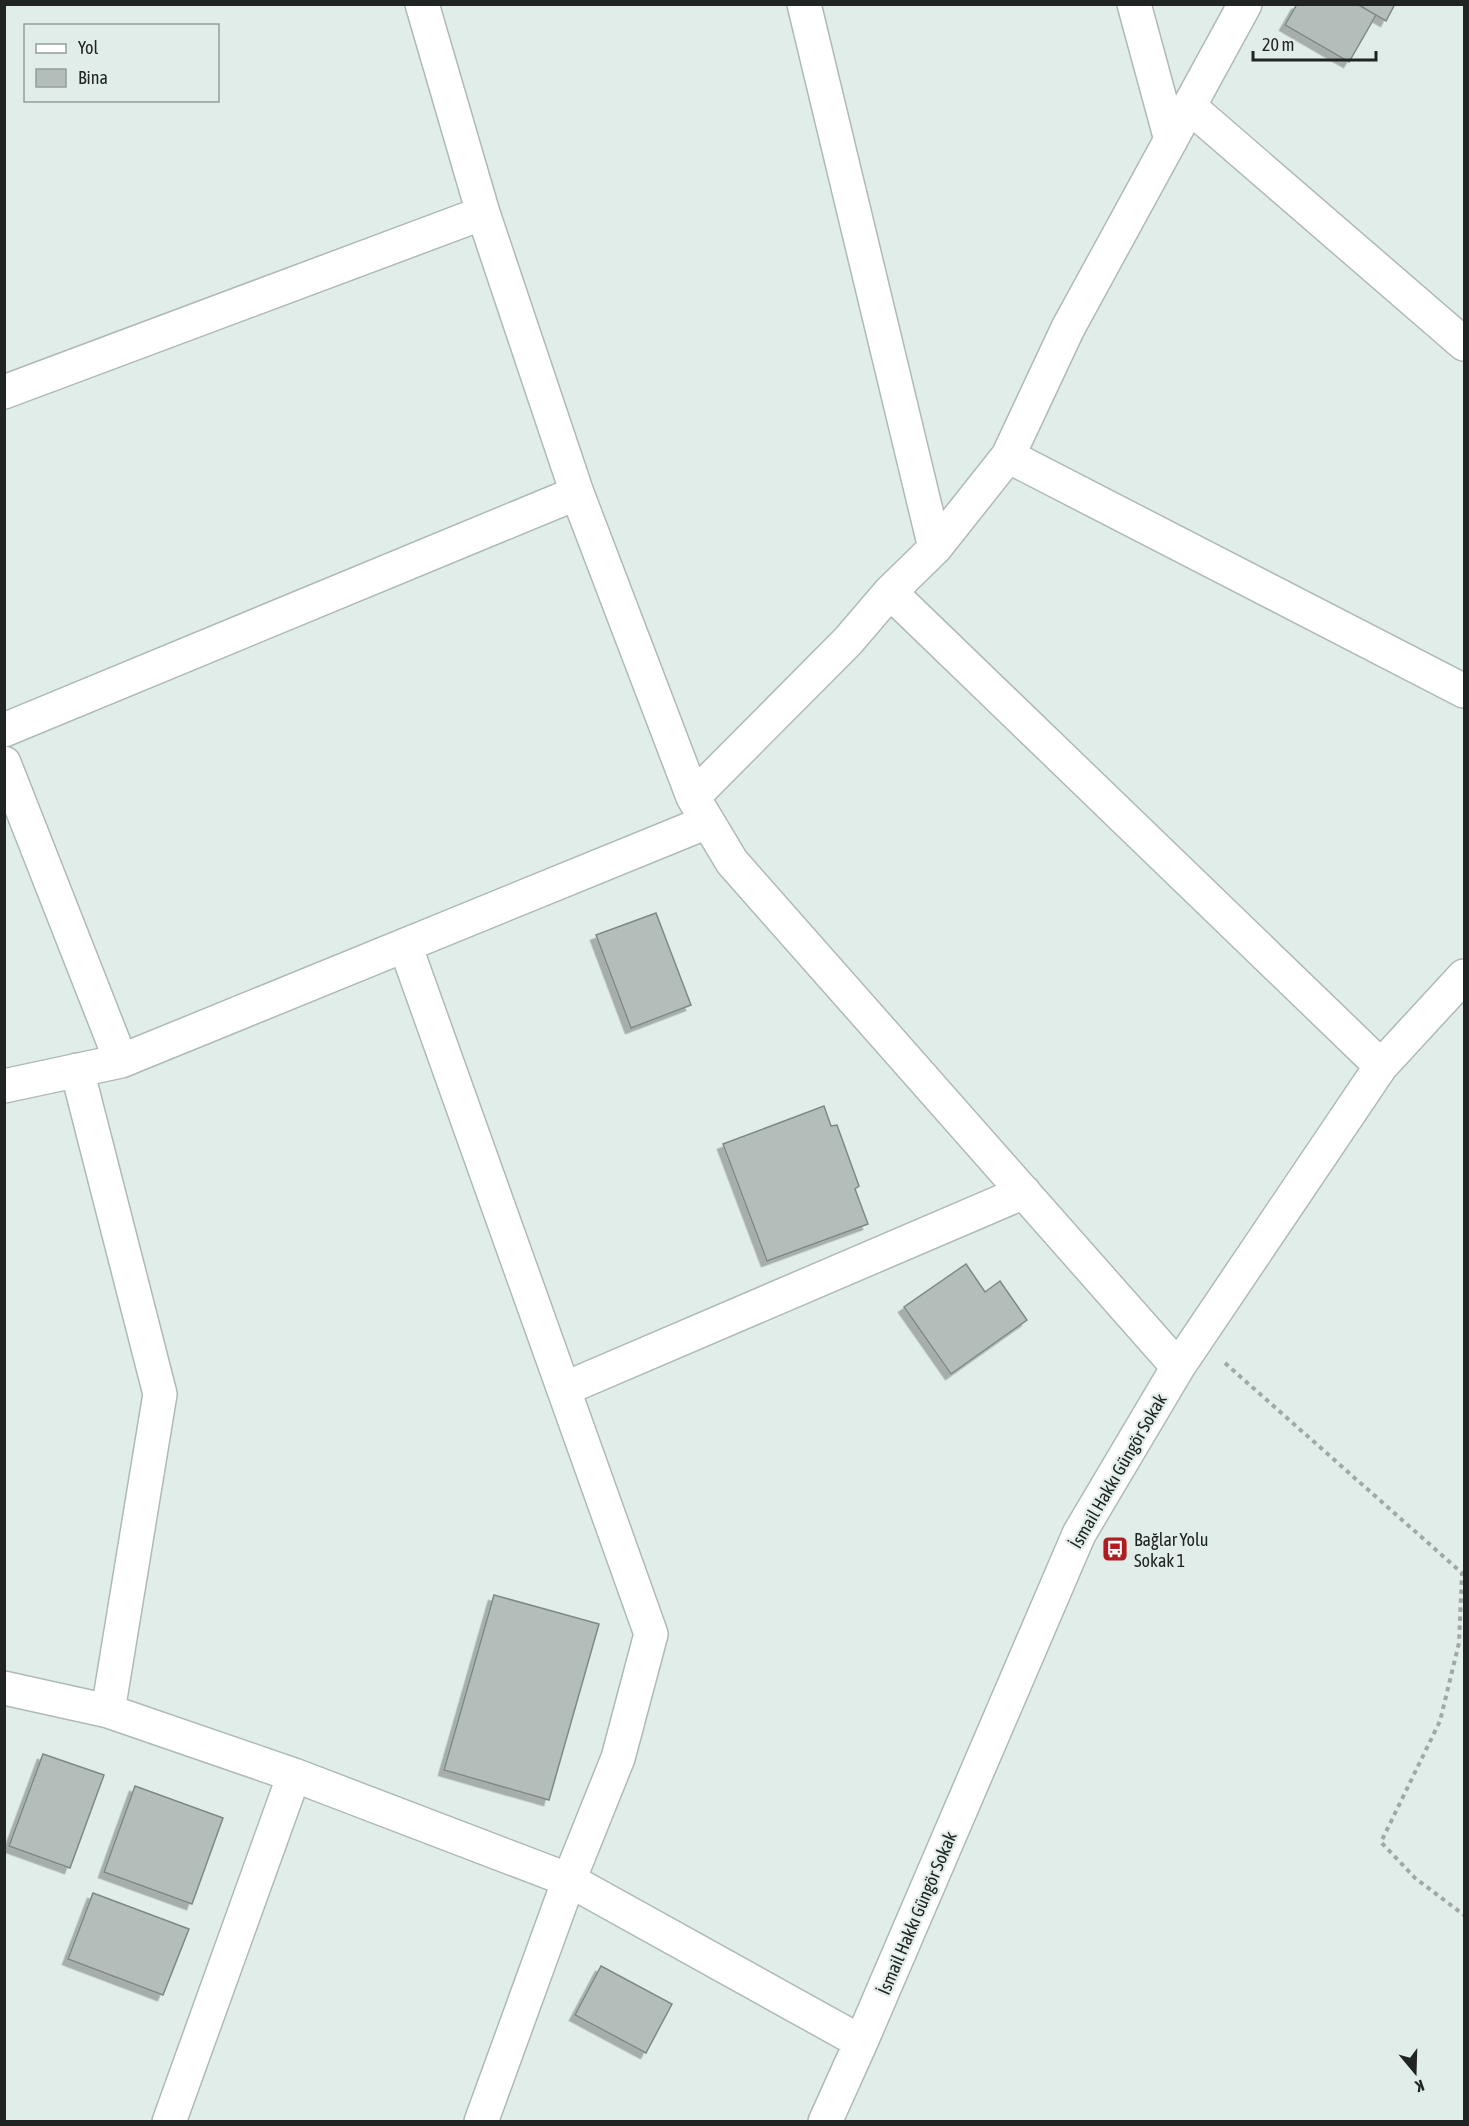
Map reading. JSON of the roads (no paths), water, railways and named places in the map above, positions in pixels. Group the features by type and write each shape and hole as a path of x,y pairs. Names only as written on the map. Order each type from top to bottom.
{"street":[{"path":"422,4 483,213 577,493 700,809 732,862 1178,1367"},
{"path":"804,4 935,548"},
{"path":"1134,4 1171,140"},
{"path":"4,1086 121,1061 405,945 700,809 890,592 935,548 1008,456 1068,328 1245,4"},
{"path":"1190,107 1464,345"},
{"path":"4,392 483,213"},
{"path":"1008,456 1464,691"},
{"path":"4,730 577,493"},
{"path":"890,592 1381,1066"},
{"path":"4,763 121,1061"},
{"path":"405,945 651,1634 618,1758 569,1880 482,2121"},
{"name":"İsmail Hakkı Güngör Sokak","path":"825,2121 1079,1534 1178,1367 1381,1066 1464,976"},
{"path":"77,1070 160,1394 108,1711"},
{"path":"564,1389 1023,1192"},
{"path":"4,1688 108,1711 294,1775 569,1880 861,2042"},
{"path":"169,2121 294,1775"}],"place":[{"name":"Bağlar Yolu Sokak 1","path":"1115,1549"}]}
